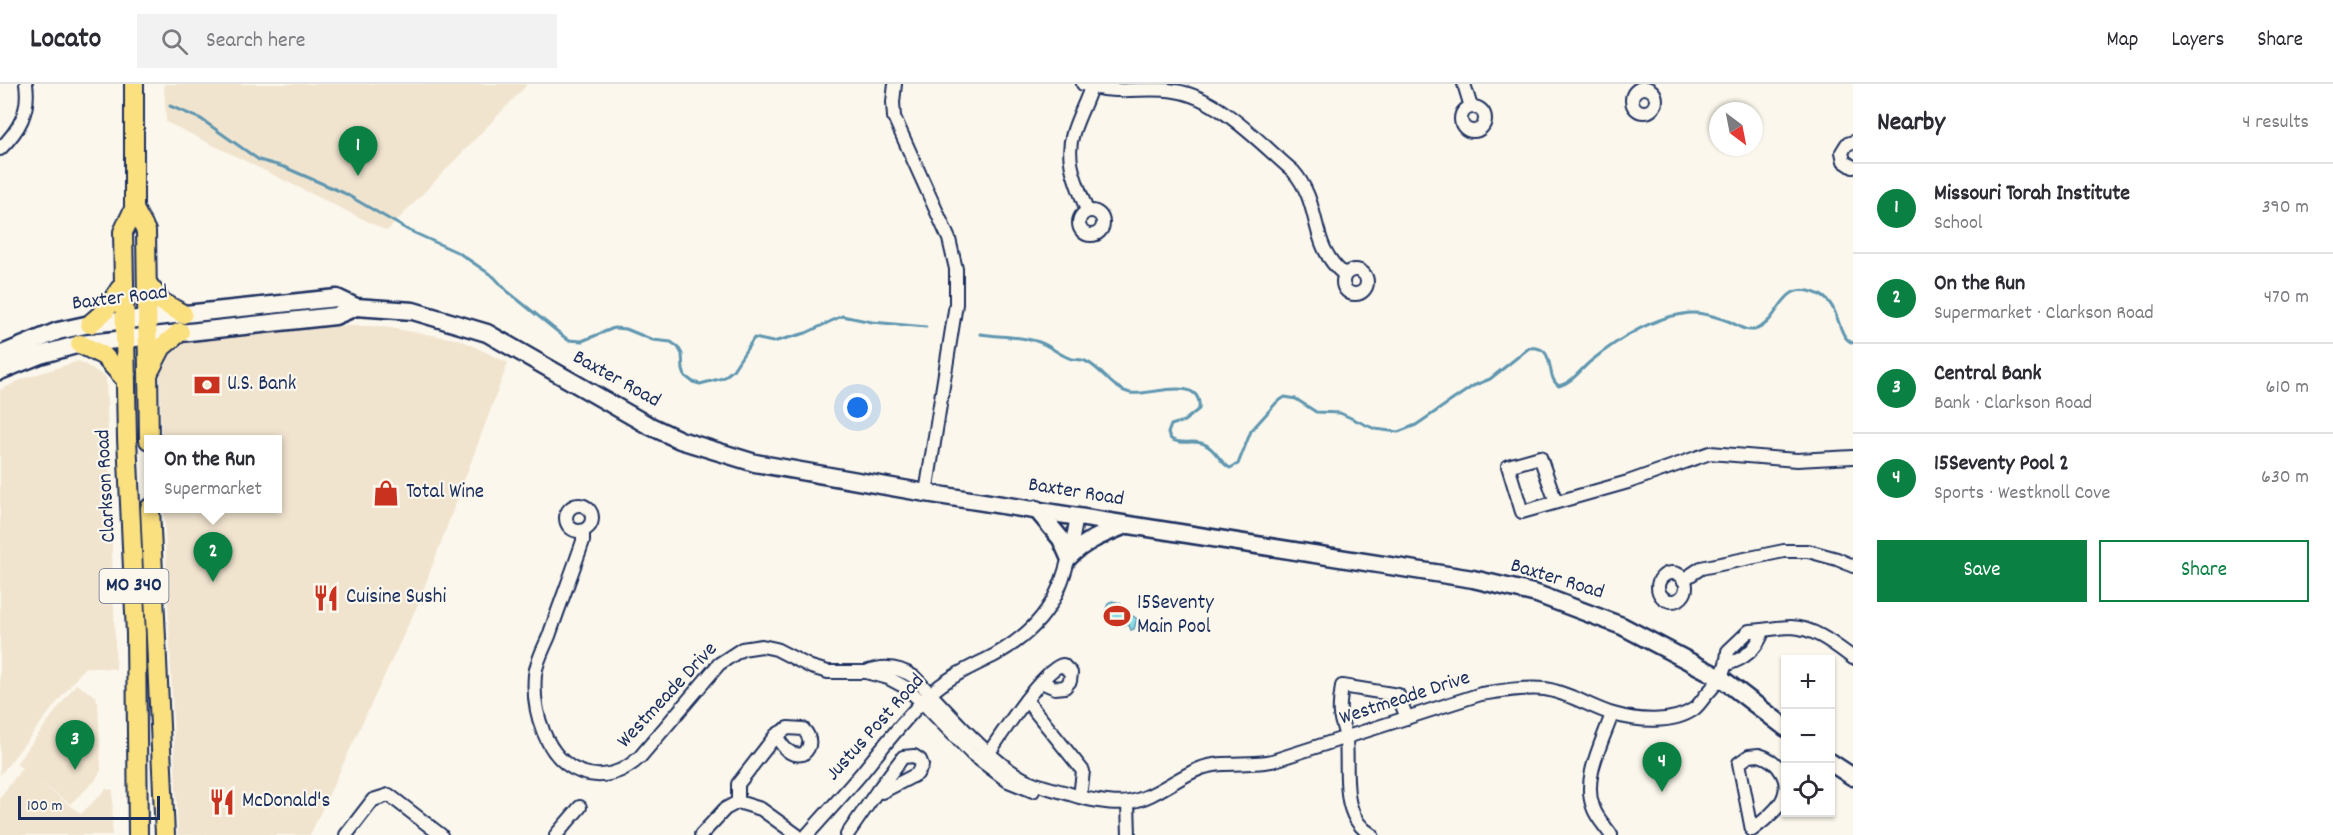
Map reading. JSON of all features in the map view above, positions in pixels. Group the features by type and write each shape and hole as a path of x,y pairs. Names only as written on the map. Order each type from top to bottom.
{"main road":[{"name":"Clarkson Road","path":"134,84 134,209 123,232 125,379 136,634 138,835"},
{"name":"Clarkson Road","path":"134,209 146,231 149,435"},
{"path":"90,324 105,311 124,283"},
{"path":"147,283 182,323 162,347 148,374"},
{"name":"Baxter Road","path":"0,354 58,330 90,324 124,329 147,327 337,298 356,307 413,311 487,333 646,424 680,440 755,463 926,493 1473,579 1537,594 1622,626 1724,671 1781,724"},
{"name":"Baxter Road","path":"0,371 40,355 124,329"},
{"path":"80,344 104,356 125,379"},
{"path":"1036,509 1059,536 1070,557 1089,542 1127,524"},
{"name":"Clarkson Road","path":"150,513 165,835"},
{"path":"1832,763 1853,777"}],"street":[{"path":"0,149 14,134 22,118 28,99 26,84"},
{"path":"896,84 893,102 894,117 949,239 956,269 956,304 926,493"},
{"path":"1464,84 1471,107"},
{"path":"1087,211 1073,173 1069,148 1089,85 1119,92 1173,90 1198,96 1216,107 1301,179 1309,194 1323,247 1334,264 1345,275"},
{"path":"1853,142 1847,144 1842,152 1844,161 1853,167"},
{"path":"1556,502 1540,457 1508,466 1522,512 1628,482 1710,453 1797,460 1853,457"},
{"name":"Justus Post Road","path":"807,835 926,698 948,679 1001,651 1026,634 1040,619 1065,577 1077,516"},
{"name":"Westmeade Drive","path":"583,531 583,541 535,673 536,703 544,733 559,759 576,770 595,775 624,770 633,764 719,664 742,649 762,646 776,649 810,667 828,672 866,672 896,683 926,698 972,754 986,757 1032,783 1078,797 1128,803 1199,769 1221,764 1272,761 1480,694 1543,689 1565,693 1612,714 1635,719 1656,720 1687,713 1695,708 1724,671 1740,661 1760,641 1763,631 1790,627 1805,628 1825,637 1853,658"},
{"path":"1683,580 1701,568 1784,551 1808,551 1853,566"},
{"path":"986,757 1041,682"},
{"path":"1372,835 1360,825 1351,808 1346,738 1340,712 1342,686 1398,695 1407,718"},
{"path":"1026,700 1083,771 1078,797"},
{"path":"1611,835 1593,807 1590,787 1591,775 1612,714"},
{"path":"738,802 738,784 776,735"},
{"path":"1758,755 1777,763 1782,772 1784,791 1782,801 1772,814 1749,833 1739,764 1749,756 1758,755"},
{"path":"847,835 878,790"},
{"path":"346,835 373,800 388,795 441,835"},
{"path":"701,835 725,809 738,802 761,809 796,835"},
{"path":"1128,803 1129,835"},
{"path":"556,835 580,807"}],"shaded area":[{"path":"164,84 525,84 526,86 387,231 166,122"},
{"path":"343,326 378,326 461,340 508,363 418,604 310,835 178,835 164,513 282,513 282,435 161,435 160,375 165,359 174,348 186,341"},
{"path":"79,361 106,377 116,669 85,667 0,775 0,390 25,378"},
{"path":"76,684 95,696 98,704 101,770 95,781 70,804 37,780 81,814 106,789 113,790 112,835 0,835 0,798 22,768 16,764"}],"water":[{"name":"15Seventy Main Pool","path":"1112,601 1120,603 1127,618 1133,616 1137,619 1134,629 1131,630 1129,625 1118,625 1121,621 1119,618 1112,620 1108,617 1105,612"}],"waterway":[{"path":"170,106 201,119 259,160 284,167 344,193 408,230 459,253 494,277 507,291 568,340 582,341 614,328 626,329 653,340 671,342 682,354 685,376 693,382 700,384 723,378 733,370 754,338 773,342 806,333 842,316 872,322 926,327"},
{"path":"980,334 1039,342 1068,358 1083,360 1091,364 1111,383 1130,393 1172,389 1192,392 1198,398 1199,409 1184,421 1171,425 1168,433 1175,441 1196,442 1208,446 1230,468 1238,464 1251,431 1277,402 1285,397 1296,399 1316,412 1340,413 1375,429 1398,432 1416,425 1473,386 1490,379 1529,348 1544,351 1552,376 1559,386 1572,379 1591,361 1634,331 1658,321 1683,314 1700,314 1723,319 1753,330 1766,324 1783,301 1796,291 1806,290 1826,299 1835,312 1843,334 1853,343"}],"place":[{"name":"Missouri Torah Institute","path":"358,176"},
{"name":"U.S. Bank","path":"207,385"},
{"name":"Total Wine","path":"386,493"},
{"name":"On the Run","path":"213,582"},
{"name":"Cuisine Sushi","path":"326,598"},
{"name":"15Seventy Main Pool","path":"1117,616"},
{"name":"Central Bank","path":"75,770"},
{"name":"15Seventy Pool 2","path":"1662,792"},
{"name":"McDonald's","path":"222,802"}]}
